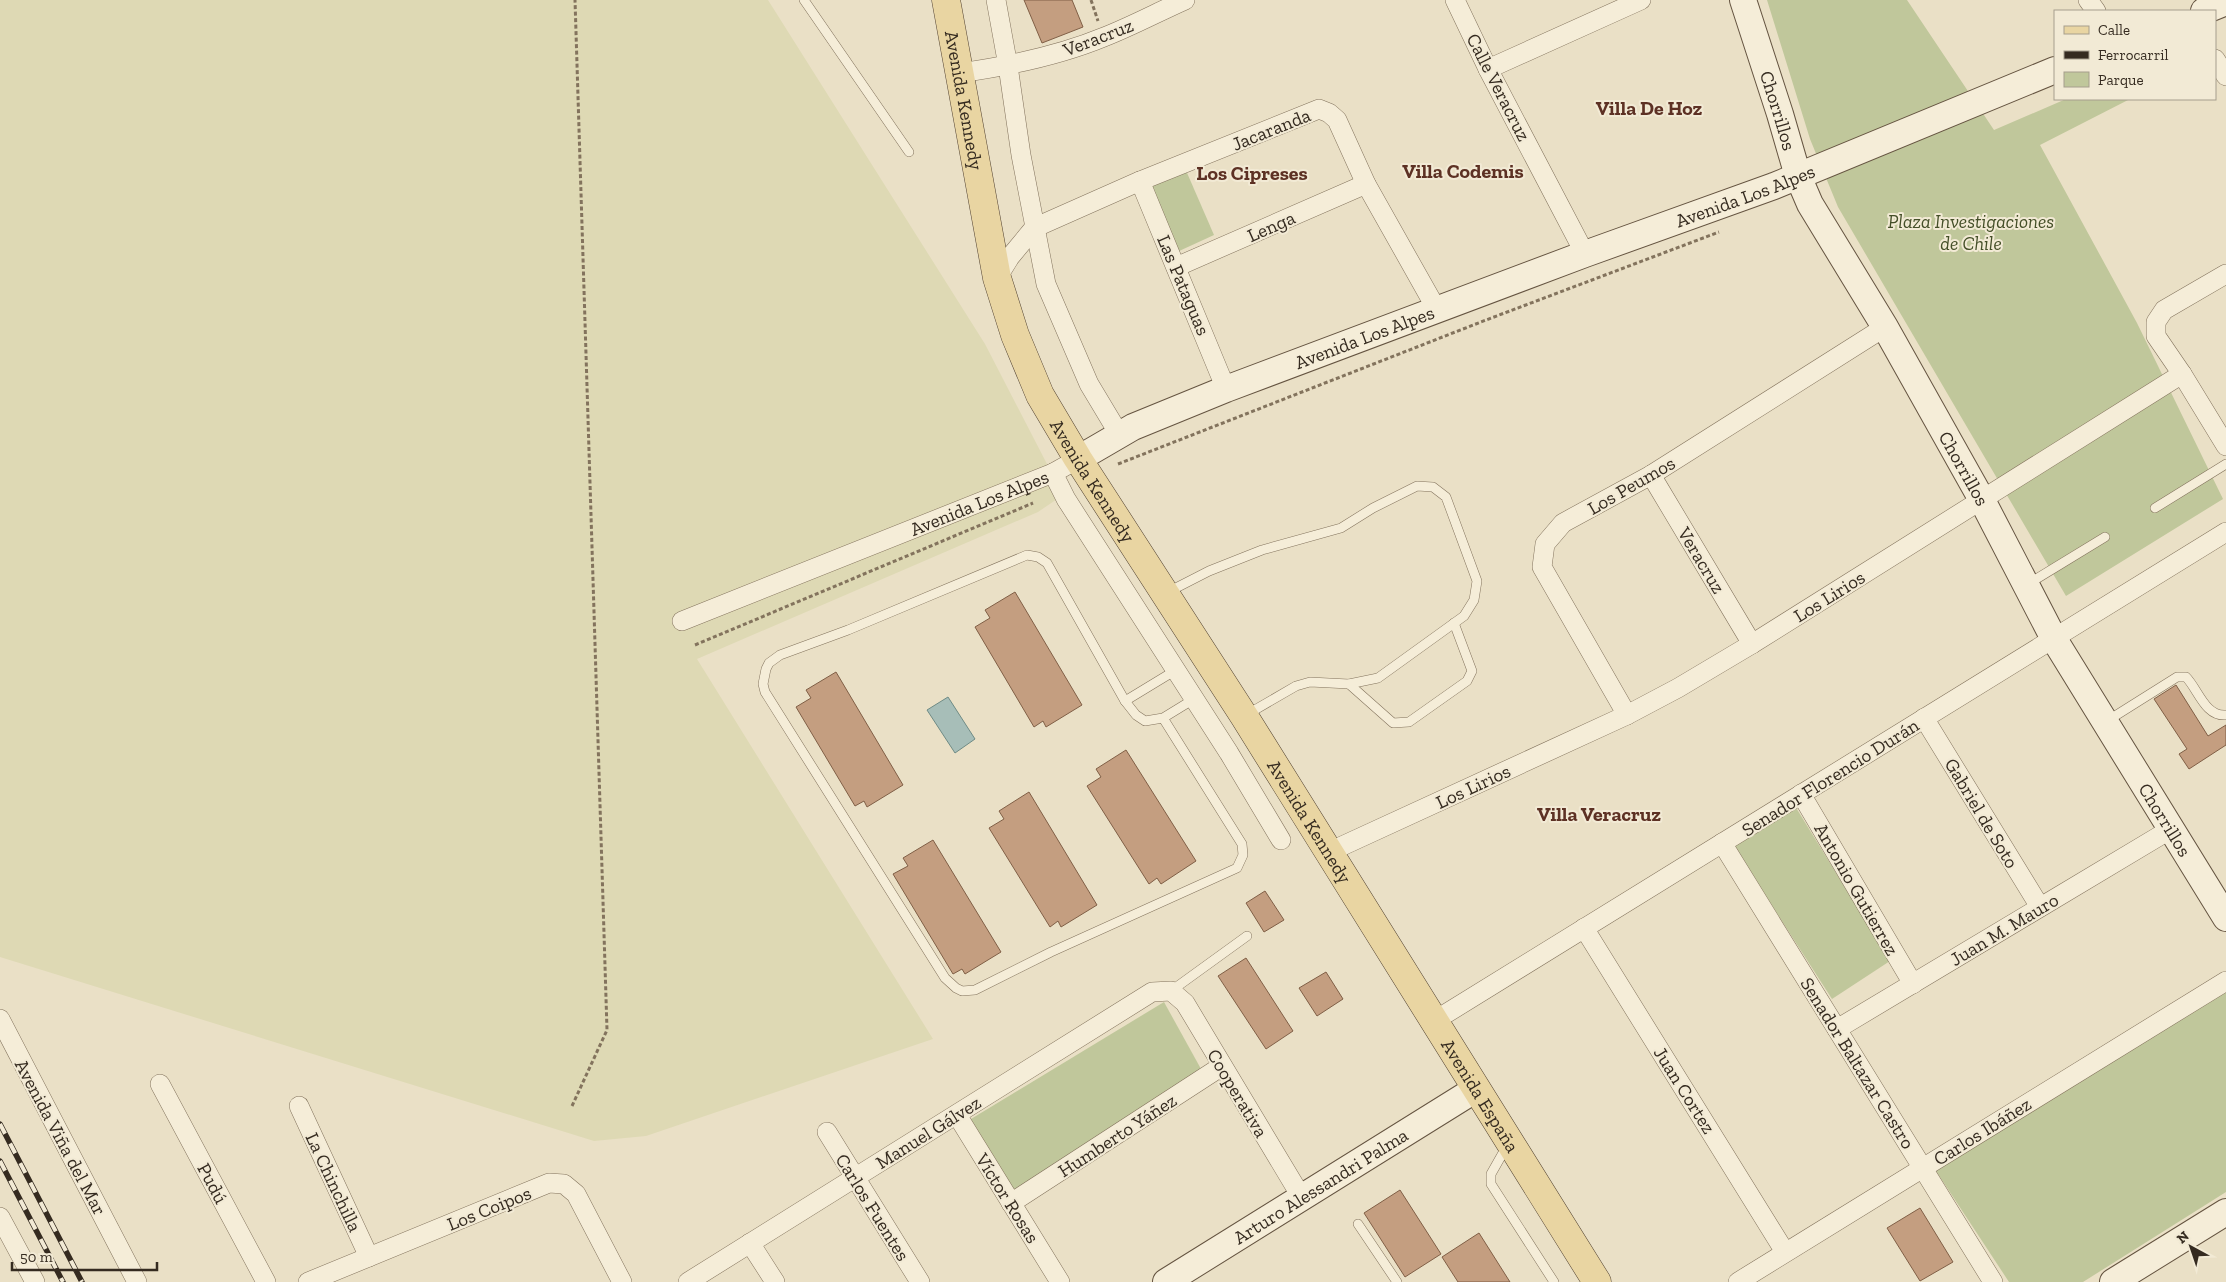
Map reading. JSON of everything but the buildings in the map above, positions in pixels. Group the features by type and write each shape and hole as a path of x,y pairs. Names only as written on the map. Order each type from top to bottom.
{"main road":[{"name":"Avenida Kennedy","path":"946,0 997,278 1015,335 1040,395 1083,467 1244,716 1364,910"},
{"name":"Avenida España","path":"1364,910 1597,1282"}],"street":[{"path":"996,0 1021,155 1046,284 1089,384 1120,434"},
{"name":"Veracruz","path":"959,73 1008,66 1104,37 1185,0"},
{"name":"Calle Veracruz","path":"1455,0 1488,69 1585,254"},
{"path":"1488,69 1641,0"},
{"name":"Chorrillos","path":"1743,0 1798,176 1822,226 1885,327 1982,500 2054,639 2226,918"},
{"path":"2206,10 2226,2"},
{"path":"2216,61 2226,76"},
{"name":"Avenida Los Alpes","path":"682,621 1057,481 1083,467 1120,434 1226,389 1798,176 2054,70"},
{"name":"Jacaranda","path":"1034,228 1140,181 1319,110 1329,113 1337,120 1366,184 1437,310"},
{"name":"Las Pataguas","path":"1140,181 1226,389"},
{"name":"Lenga","path":"1176,267 1366,184"},
{"path":"997,278 1010,257 1034,228"},
{"path":"2226,274 2164,310 2156,322 2156,336 2182,374 2226,446"},
{"name":"Los Peumos","path":"1627,715 1542,567 1546,544 1563,523 1651,475 1885,327"},
{"name":"Los Lirios","path":"1329,852 1627,715 1752,644 2182,374"},
{"name":"Veracruz","path":"1651,475 1752,644"},
{"name":"Avenida Kennedy","path":"1057,481 1281,840"},
{"name":"Senador Florencio Durán","path":"1434,1021 2226,532"},
{"path":"1176,670 1202,653"},
{"path":"1194,699 1221,682"},
{"name":"Gabriel de Soto","path":"1924,718 2040,907"},
{"name":"Antonio Gutierrez","path":"1801,794 1913,984"},
{"name":"Juan M. Mauro","path":"1837,1029 2171,829"},
{"name":"Senador Baltazar Castro","path":"1722,843 1993,1282"},
{"name":"Juan Cortez","path":"1584,928 1785,1252"},
{"name":"Carlos Ibáñez","path":"1738,1282 2226,982"},
{"name":"Cooperativa","path":"1171,991 1185,1003 1302,1198"},
{"name":"Manuel Gálvez","path":"688,1282 1152,992 1171,991"},
{"name":"Avenida Viña del Mar","path":"0,1019 137,1282"},
{"name":"Humberto Yáñez","path":"1011,1203 1222,1066"},
{"name":"Pudú","path":"160,1084 266,1282"},
{"name":"Arturo Alessandri Palma","path":"1166,1282 1476,1089"},
{"name":"La Chinchilla","path":"299,1106 369,1257"},
{"name":"Víctor Rosas","path":"957,1115 1060,1282"},
{"name":"Carlos Fuentes","path":"826,1132 920,1282"},
{"name":"Los Coipos","path":"308,1282 549,1183 564,1184 576,1194 622,1282"},
{"path":"2113,1282 2225,1214"},
{"path":"0,1217 35,1282"},
{"path":"750,1243 774,1282"}],"lane":[{"path":"804,0 909,152"},
{"path":"2155,508 2226,464"},
{"path":"1164,593 1209,571 1262,550 1341,528 1373,508 1417,486 1433,487 1446,497 1477,581 1474,600 1464,616 1378,678 1349,684 1310,682 1296,686 1244,716"},
{"path":"2025,585 2104,537"},
{"path":"1164,718 1242,844 1243,855 1237,868 1051,952 981,988 962,991 950,984 945,978 764,692 763,684 766,668 769,663 780,656 848,630 1027,555 1033,555 1047,563 1125,702 1136,715 1145,721 1164,718 1194,699"},
{"path":"1349,684 1393,723 1409,722 1467,682 1472,671 1454,623"},
{"path":"1125,702 1176,670"},
{"path":"2105,722 2178,677 2186,677 2210,710 2216,715 2226,715"},
{"path":"1171,991 1247,936"},
{"path":"1509,1142 1491,1174 1492,1184 1554,1282"},
{"path":"1358,1224 1396,1282"}],"path":[{"path":"572,1106 607,1030 575,0"},
{"path":"1083,467 1486,320 1724,230"},
{"path":"695,645 1026,507 1057,481"}],"shaded area":[{"path":"0,0 768,0 985,344 1063,495 1038,512 697,659 933,1039 646,1136 594,1141 0,957"}],"green space":[{"name":"Plaza Investigaciones de Chile","path":"1767,0 1907,0 1994,130 2064,100 2128,100 2040,145 2137,323 2223,499 2066,596 1838,207 1810,139"},
{"path":"1181,159 1214,235 1177,252 1144,174"},
{"path":"1795,806 1890,961 1832,999 1731,842"},
{"path":"2226,992 2226,1192 2083,1282 2009,1282 1936,1171"},
{"path":"1164,1002 1206,1078 1016,1198 966,1122"}],"water":[{"path":"948,697 975,739 955,753 927,710"}],"railway":[{"path":"0,1124 82,1282"},
{"path":"0,1161 63,1282"}],"district":[{"name":"Villa De Hoz","path":"1649,108"},
{"name":"Villa Codemis","path":"1463,171"},
{"name":"Los Cipreses","path":"1252,173"},
{"name":"Villa Veracruz","path":"1599,814"}]}
